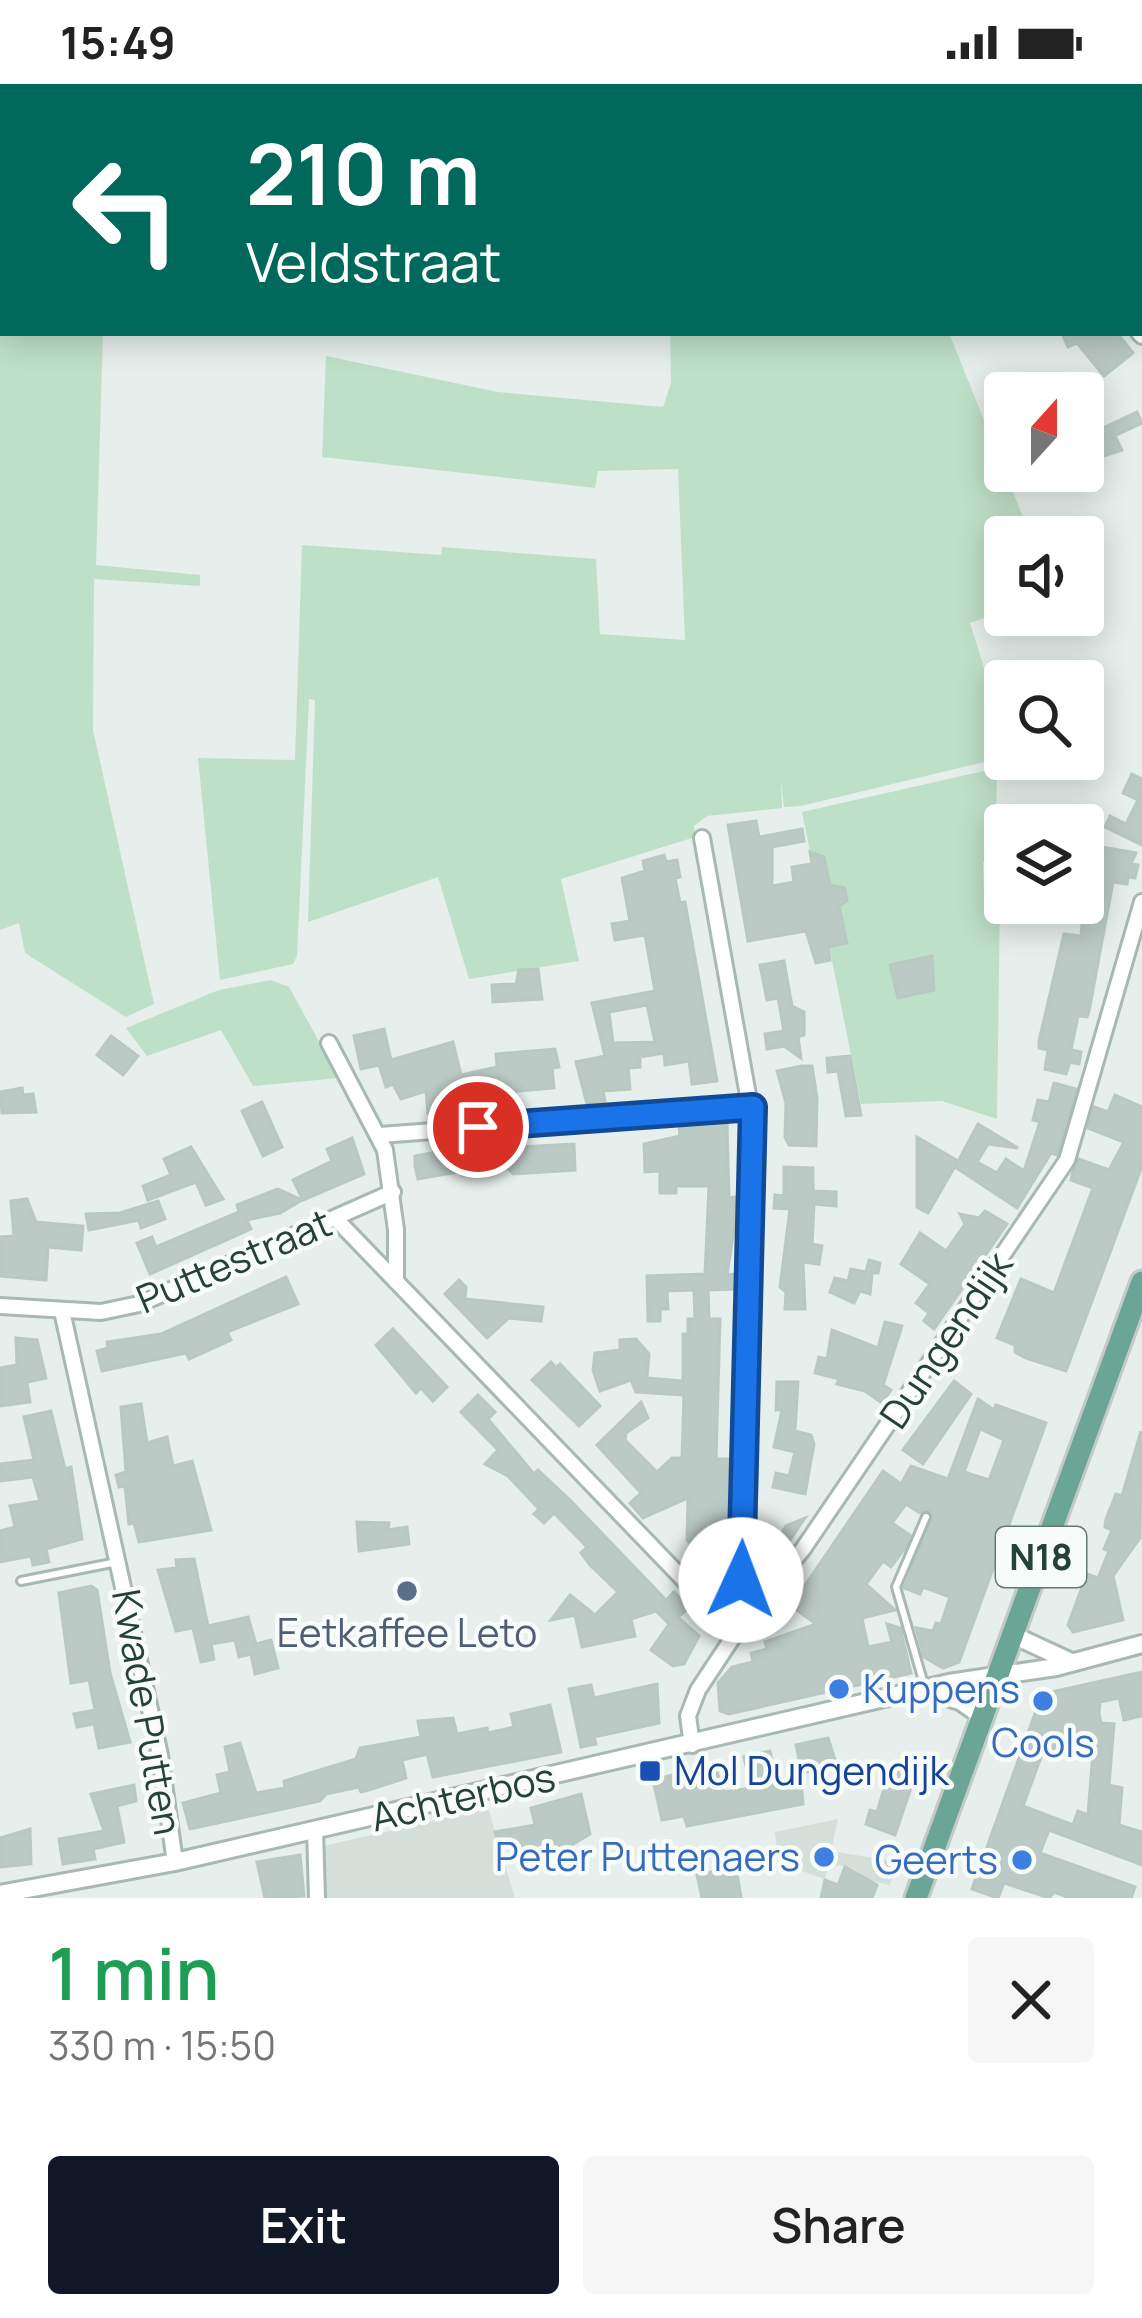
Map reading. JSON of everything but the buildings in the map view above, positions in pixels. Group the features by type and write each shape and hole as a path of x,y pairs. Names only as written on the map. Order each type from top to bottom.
{"main road":[{"name":"N18","path":"916,1898 1142,1282"}],"street":[{"path":"702,838 753,1107 741,1580 745,1619"},
{"name":"Dungendijk","path":"692,1745 690,1704 745,1619 803,1549 1067,1160 1094,1078 1128,936 1142,902"},
{"path":"328,1043 380,1135 392,1192 396,1281"},
{"path":"380,1135 753,1107"},
{"name":"Puttestraat","path":"0,1306 100,1312 169,1294 392,1192"},
{"path":"337,1219 736,1634"},
{"name":"Kwade Putten","path":"62,1311 160,1755 175,1862"},
{"path":"1012,1635 1069,1661"},
{"name":"Achterbos","path":"0,1896 175,1862 1142,1645"},
{"path":"925,1691 960,1701 983,1717"},
{"path":"315,1830 317,1898"}],"lane":[{"path":"925,1691 896,1587 926,1517"},
{"name":"Kwade Putten","path":"21,1581 119,1562"}],"shaded area":[{"path":"488,1808 515,1898 325,1898 324,1846"},
{"path":"838,1819 831,1851 898,1862 890,1885 856,1877 857,1871 839,1865 828,1868 825,1879 779,1863 775,1832"}],"green space":[{"path":"0,336 103,336 96,565 200,575 200,586 94,579 93,730 154,1004 126,1017 25,953 19,923 0,930"},
{"path":"670,336 950,336 984,420 984,492 1013,492 1023,516 984,516 984,618 970,623 984,668 984,762 801,806 784,807 781,781 782,808 707,816 694,826 695,837 561,879 579,961 469,979 438,877 308,922 315,700 309,699 297,956 293,964 220,980 198,758 295,760 302,545 441,555 442,547 596,559 600,634 685,640 678,469 598,471 595,488 322,457 326,356 498,392 663,407 671,383"},
{"path":"984,771 984,780 997,780 996,804 984,804 983,862 984,924 1000,924 997,1119 942,1101 861,1104 802,812"},
{"path":"271,980 289,987 339,1078 253,1086 221,1030 147,1056 126,1028 219,990"}],"place":[{"name":"Eetkaffee Leto","path":"407,1591"},
{"name":"Kuppens","path":"839,1689"},
{"name":"Cools","path":"1043,1701"},
{"name":"Mol Dungendijk","path":"650,1771"},
{"name":"Peter Puttenaers","path":"824,1857"},
{"name":"Geerts","path":"1022,1860"}],"route":[{"path":"478,1127 753,1107 756,1167 741,1580"}]}
